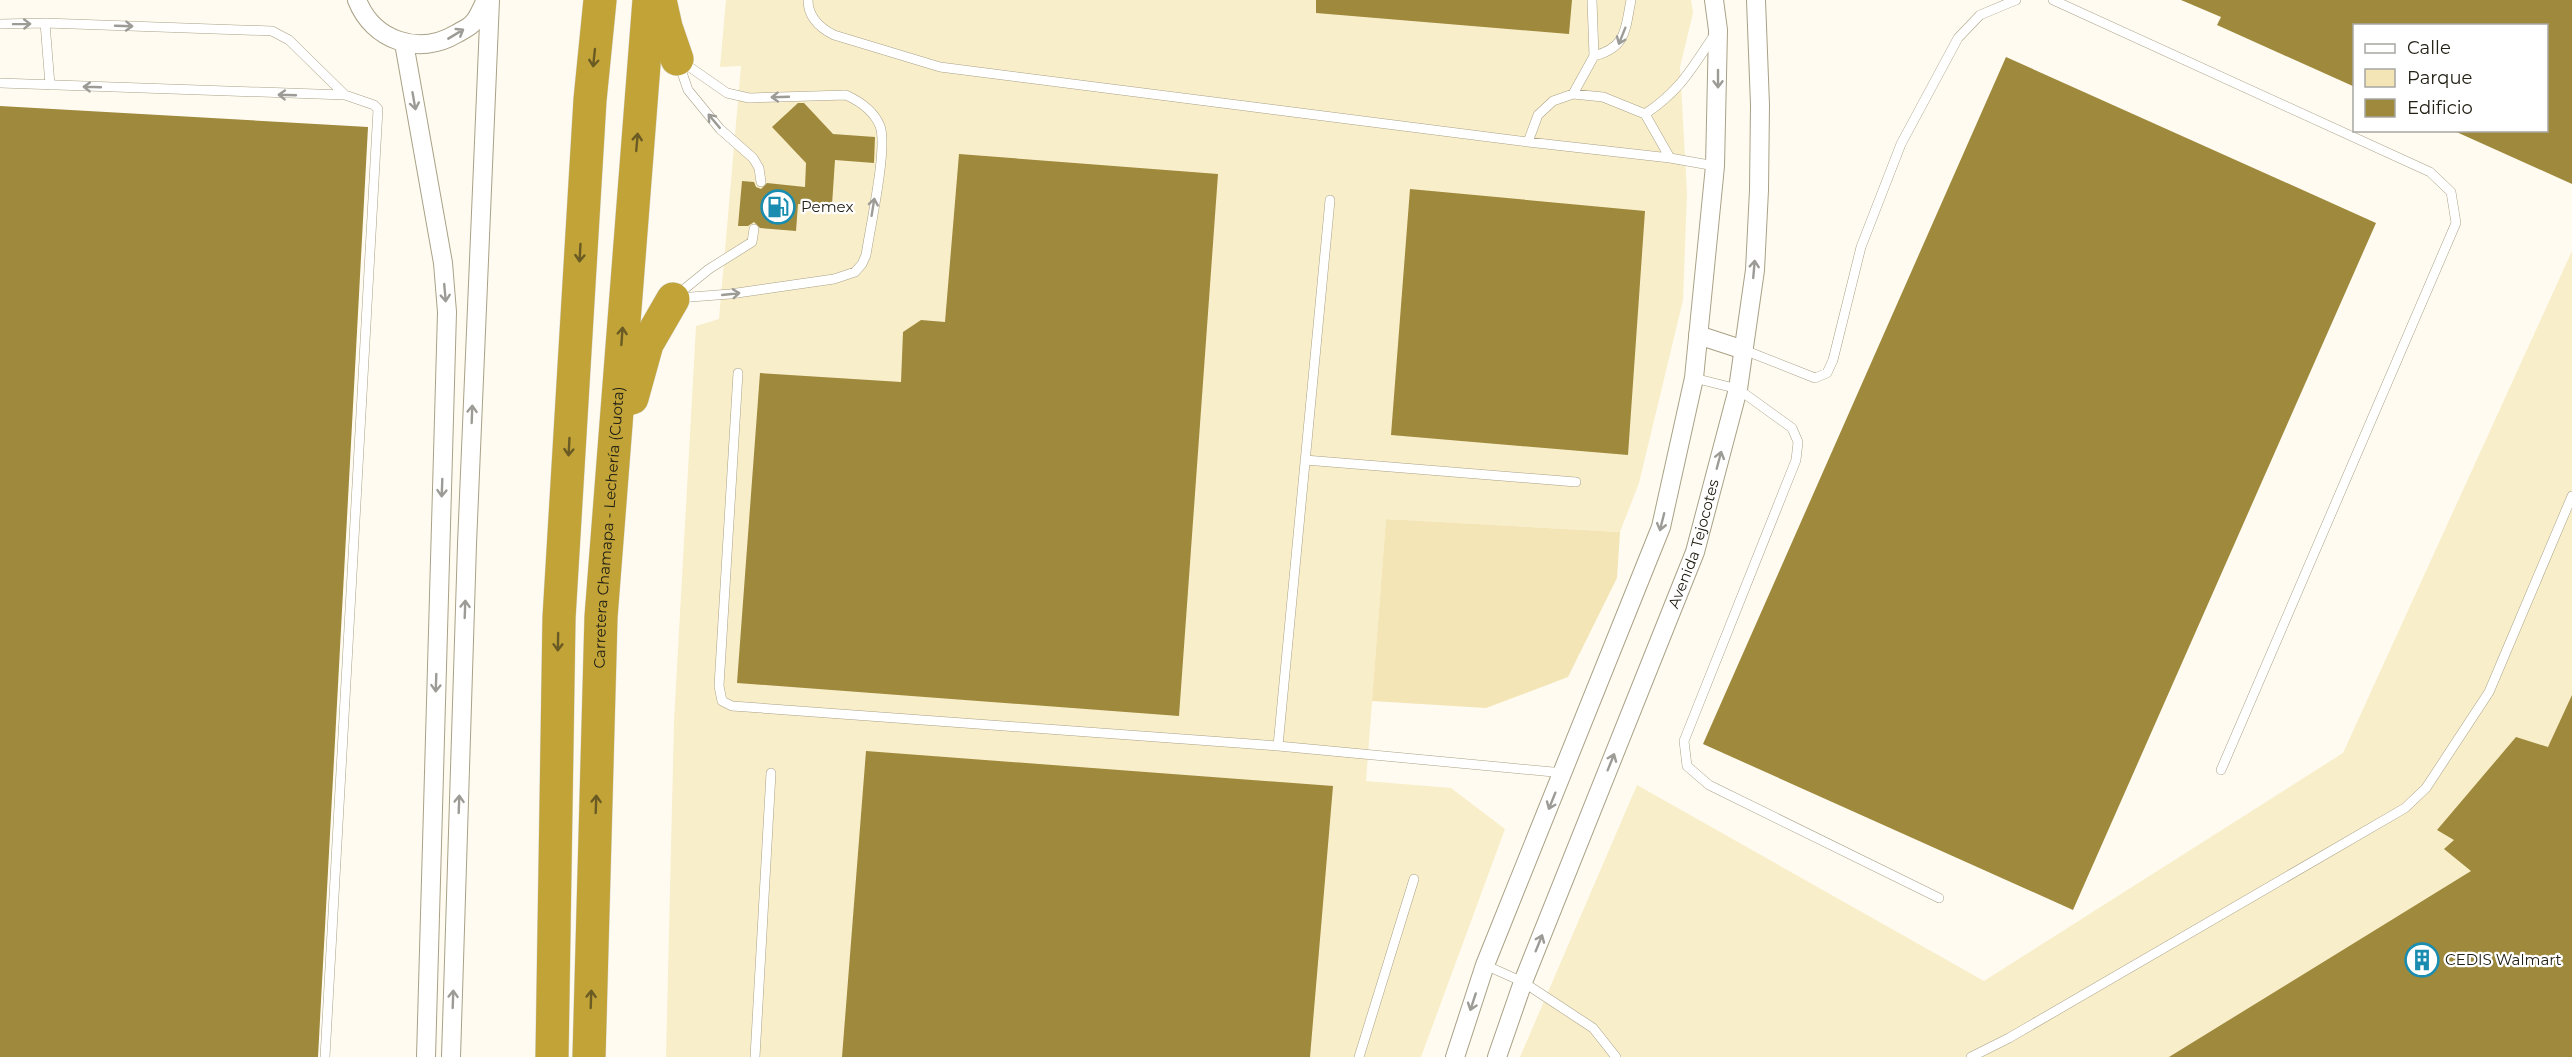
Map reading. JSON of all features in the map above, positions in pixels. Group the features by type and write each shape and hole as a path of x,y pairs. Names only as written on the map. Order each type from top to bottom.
{"highway":[{"path":"552,1057 559,618 590,100 600,0"},
{"name":"Carretera Chamapa - Lechería (Cuota)","path":"589,1057 601,617 649,0"},
{"path":"660,0 677,59"},
{"path":"601,617 621,518 625,451 634,387 647,344 673,298"}],"street":[{"path":"357,0 362,12 380,32 404,43 441,43 472,24 488,0"},
{"path":"451,1057 466,556 488,0"},
{"path":"1455,1057 1485,965 1661,527 1694,378 1715,166 1718,30 1714,0"},
{"name":"Avenida Tejocotes","path":"1497,1057 1523,982 1695,552 1738,390 1755,270 1759,190 1760,105 1756,0"},
{"path":"404,43 443,263 447,312 426,1057"},
{"path":"1698,335 1744,350"}],"lane":[{"path":"808,0 818,26 834,36 940,67 1670,158 1715,166"},
{"path":"1574,93 1594,56 1592,0"},
{"path":"1594,56 1616,48 1623,38 1631,0"},
{"path":"1744,350 1815,378 1827,373 1833,360 1861,247 1901,144 1958,39 1980,15 2016,0"},
{"path":"2053,0 2430,172 2451,192 2456,223 2221,770"},
{"path":"0,24 45,23 272,31 289,40 345,95"},
{"path":"45,23 50,85"},
{"path":"1645,114 1668,98 1681,85 1718,30"},
{"path":"677,59 688,90 720,129 753,158 759,168 761,182"},
{"path":"673,298 730,294 834,279 855,272 866,255 882,146 880,126 872,113 858,100 846,95 749,98 738,96 727,93 677,59"},
{"path":"0,83 345,95 374,105 380,114 325,1057"},
{"path":"1528,142 1538,116 1553,101 1574,93 1603,97 1645,114 1670,158"},
{"path":"1278,746 1330,200"},
{"path":"673,298 709,269 752,242 754,229"},
{"path":"738,374 719,686 722,701 732,706 1278,746 1564,773"},
{"path":"1694,378 1738,390 1792,428 1798,442 1796,460 1684,741 1687,766 1709,785 1939,898"},
{"path":"1305,460 1576,482"},
{"path":"1971,1057 2019,1032 2405,808 2426,788 2489,692 2572,496"},
{"path":"754,1057 771,772"},
{"path":"1359,1057 1414,879"},
{"path":"1485,965 1523,982 1593,1028 1616,1057"}],"shaded area":[{"path":"726,0 1691,0 1693,13 1680,67 1687,193 1683,300 1639,483 1620,532 1386,519 1366,781 1451,788 1505,829 1421,1057 666,1057 674,721 696,326 719,319 741,66 720,67"},
{"path":"2572,251 2572,1057 1520,1057 1637,785 1984,981 2343,753"}],"green space":[{"path":"1386,519 1620,532 1617,578 1568,677 1486,708 1372,701"}],"building":[{"path":"1316,0 1572,0 1569,34 1316,13"},
{"path":"2181,0 2572,0 2572,184 2456,132 2548,132 2548,24 2353,24 2353,86 2217,25 2221,17"},
{"path":"2006,57 2376,223 2073,910 1703,744"},
{"path":"798,103 804,103 833,134 875,137 874,163 835,160 832,205 798,204 796,231 760,228 754,222 748,226 738,226 742,181 754,182 756,187 761,189 767,183 805,187 806,163 772,127"},
{"path":"0,106 368,127 318,1057 0,1057"},
{"path":"959,154 1218,174 1179,716 737,683 760,373 901,382 903,332 921,320 945,322"},
{"path":"1410,189 1645,211 1628,455 1391,435"},
{"name":"CEDIS Walmart","path":"2572,695 2572,1057 2169,1057 2471,871 2444,849 2454,840 2437,830 2516,737 2548,747"},
{"path":"866,751 1333,786 1310,1057 842,1057"}],"place":[{"name":"Pemex","path":"778,207"},
{"name":"CEDIS Walmart","path":"2422,960"}]}
